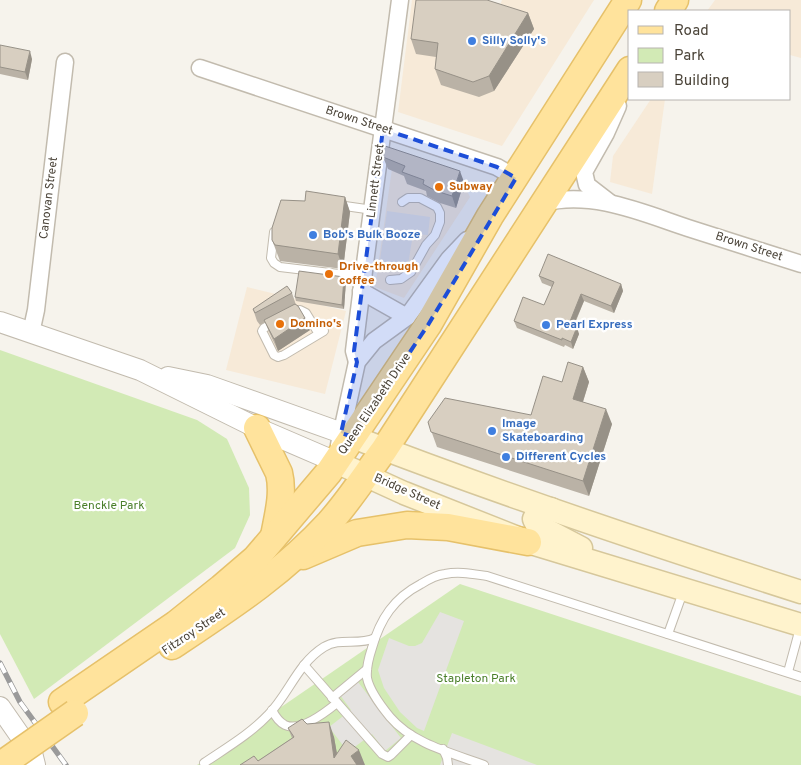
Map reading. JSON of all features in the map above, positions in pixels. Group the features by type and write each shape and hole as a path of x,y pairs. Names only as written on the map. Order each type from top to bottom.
{"main road":[{"name":"Queen Elizabeth Drive","path":"336,462 347,435 428,325 490,216 628,0"},
{"path":"366,474 384,450 628,73"},
{"path":"257,428 279,472 281,480 281,501 274,536"},
{"name":"Bridge Street","path":"347,435 423,465 694,558 801,592"},
{"name":"Bridge Street","path":"336,462 366,474 404,493 528,542 801,626"},
{"name":"Fitzroy Street","path":"2,757 176,624 256,558 336,462"},
{"name":"Fitzroy Street","path":"68,708 262,585 289,563 329,522 366,474"},
{"path":"551,509 536,515 534,519 537,525 626,572"},
{"path":"289,563 357,533 407,525 448,527 528,542"},
{"path":"684,590 694,558"}],"street":[{"name":"Linnett Street","path":"357,362 354,350 400,0"},
{"name":"Canovan Street","path":"31,333 37,300 65,62"},
{"name":"Brown Street","path":"200,68 497,167 516,178"},
{"name":"Brown Street","path":"611,204 587,185 584,172 606,133 628,83"},
{"name":"Brown Street","path":"543,203 560,199 571,199 611,204 801,264"},
{"name":"Queen Elizabeth Drive","path":"347,435 357,362 374,341 407,317 449,259 490,216"},
{"path":"362,283 407,317"},
{"name":"Bridge Street","path":"0,322 140,370 208,385 347,435"},
{"name":"Bridge Street","path":"140,370 257,428 336,462"},
{"path":"0,707 32,753 36,765"}],"lane":[{"path":"390,280 402,279 411,272 426,245 435,235 441,216 437,207 420,198 408,198 402,202"},
{"path":"327,203 373,210"},
{"path":"277,221 272,247 274,263 280,267 346,275 362,283"},
{"path":"300,310 306,314 317,331 324,331 278,357 274,355 262,331 264,328 300,310"},
{"path":"484,765 443,750 411,735 391,718 377,700 367,676 375,638 388,611 400,596 409,589 432,578 459,572 487,576 801,677"},
{"path":"668,634 684,590"},
{"path":"788,672 801,626"},
{"path":"204,764 252,730 272,710 304,665 324,647 335,642 366,642 375,638"},
{"path":"304,665 385,756 391,755 411,735"},
{"path":"272,710 280,722 286,726 302,724 321,716 367,669"},
{"path":"443,750 448,765"}],"highlighted area":[{"path":"383,129 497,167 516,178 428,325 353,437 341,433 357,362 354,351"}],"shaded area":[{"path":"412,0 437,0 496,16 502,0 594,0 502,146 398,112"},
{"path":"715,0 801,0 801,58 791,55 791,10 708,10"},
{"path":"650,100 665,100 652,194 610,182 613,156"},
{"path":"393,162 466,189 470,197 404,298 375,287"},
{"path":"387,211 430,217 428,235 413,234 407,271 379,267"},
{"path":"247,287 346,311 325,394 226,370"},
{"path":"440,612 464,621 424,731 417,728 400,712 384,688 378,670 389,638 409,646 422,643"},
{"path":"358,682 401,738 385,751 372,734 348,752 329,727 351,710 340,695"},
{"path":"452,733 537,765 440,765"}],"green space":[{"name":"Benckle Park","path":"0,350 197,420 227,439 249,488 250,515 235,548 34,699 0,634"},
{"name":"Stapleton Park","path":"460,584 801,696 801,765 197,765"}],"building":[{"name":"Silly Solly's","path":"416,0 487,0 528,13 489,76 473,82 435,69 438,43 411,39"},
{"path":"0,45 30,51 25,72 0,67"},
{"path":"385,146 460,171 452,196 436,191 423,184 424,180 402,172 405,166 383,157"},
{"name":"Bob's Bulk Booze","path":"306,191 345,197 338,254 275,245 272,240 272,228 281,200 305,201"},
{"path":"548,254 621,284 611,306 581,294 569,324 577,327 571,342 514,321 523,297 544,305 554,282 539,276"},
{"path":"299,271 344,277 342,305 295,297"},
{"path":"287,286 292,293 255,313 253,309"},
{"path":"295,304 305,318 274,339 264,320"},
{"path":"568,362 583,367 573,399 606,409 583,481 431,432 428,422 445,398 531,415 543,376 562,382"},
{"path":"302,719 307,724 329,722 334,758 346,740 359,750 351,756 357,765 240,765 254,756 258,761 294,737 288,728"}],"railway":[{"path":"0,663 20,702 66,765"}],"place":[{"name":"Silly Solly's","path":"472,41"},
{"name":"Subway","path":"439,187"},
{"name":"Bob's Bulk Booze","path":"313,235"},
{"name":"Drive-through coffee","path":"329,274"},
{"name":"Domino's","path":"280,324"},
{"name":"Pearl Express","path":"546,325"},
{"name":"Image Skateboarding","path":"492,431"},
{"name":"Different Cycles","path":"506,457"}]}
